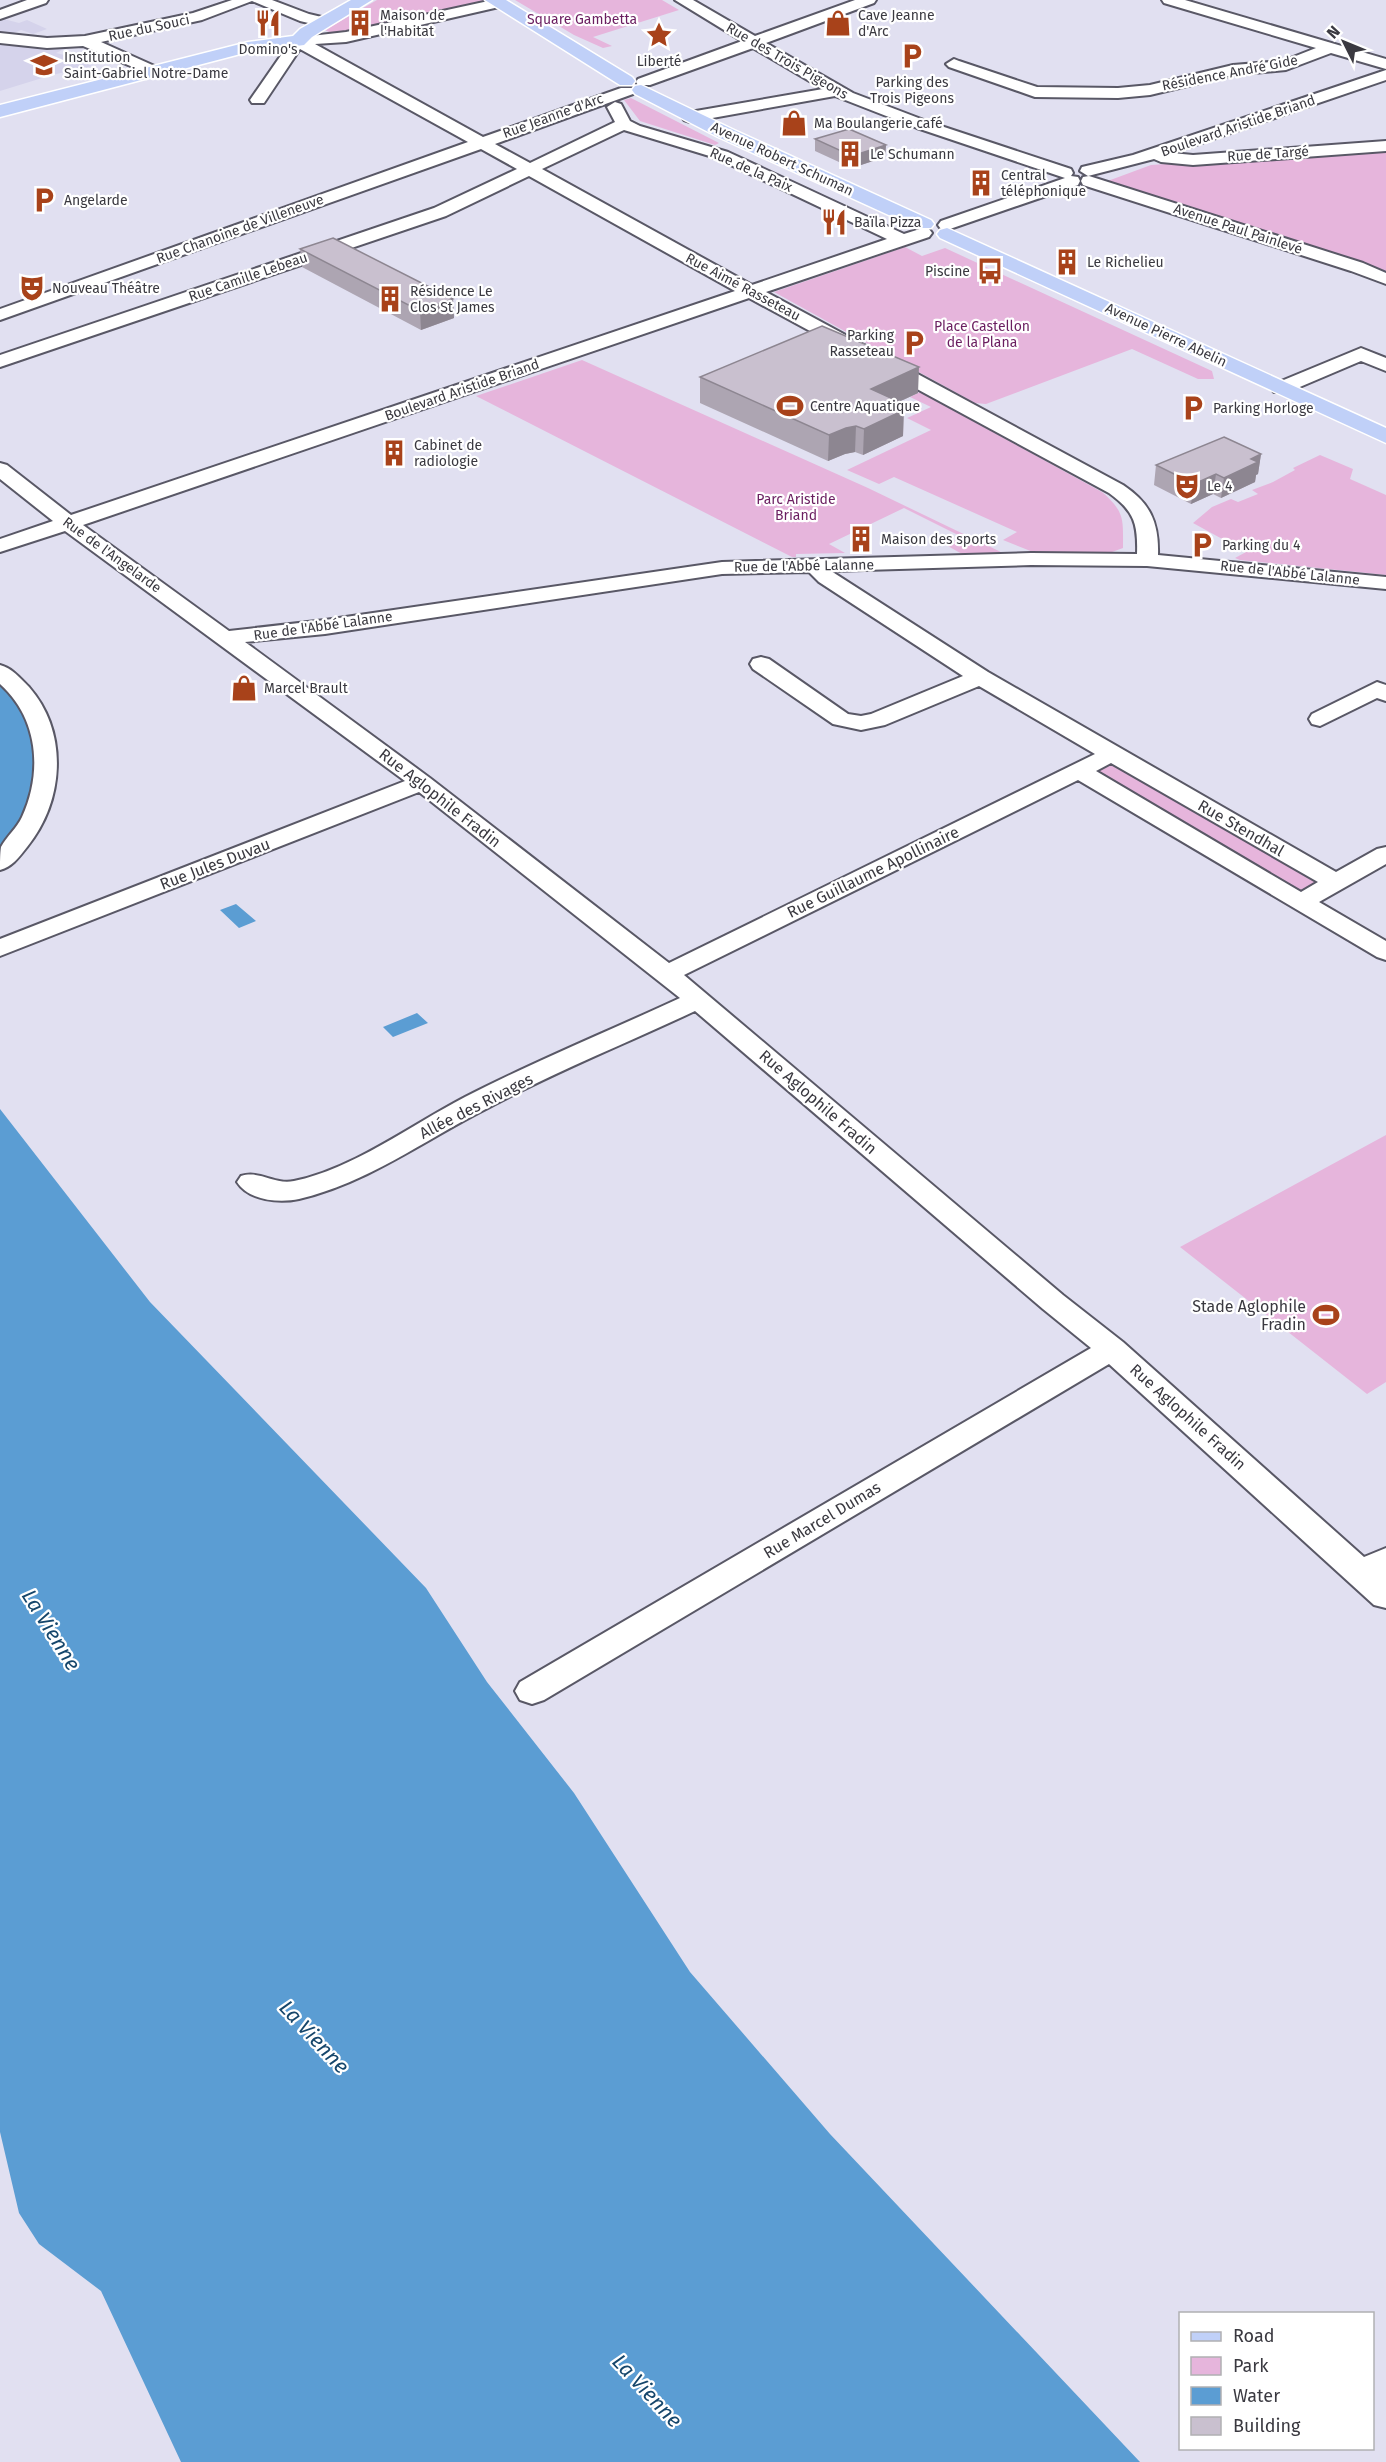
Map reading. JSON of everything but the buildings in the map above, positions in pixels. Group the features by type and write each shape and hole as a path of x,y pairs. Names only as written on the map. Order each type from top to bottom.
{"main road":[{"path":"0,111 248,47 298,41 306,33 363,0"},
{"name":"Avenue Robert Schuman","path":"496,2 630,88 924,228"},
{"path":"924,228 937,235 947,229"},
{"name":"Avenue Pierre Abelin","path":"947,229 1386,436"}],"street":[{"path":"0,15 40,0"},
{"name":"Rue du Souci","path":"0,38 47,43 85,41 197,17 246,0"},
{"path":"259,0 305,18 325,22"},
{"name":"Rue des Trois Pigeons","path":"682,0 836,91 913,122 1078,177"},
{"name":"Rue Jeanne d'Arc","path":"480,142 869,0"},
{"path":"1169,0 1386,64"},
{"path":"258,100 298,41 346,37 496,2"},
{"path":"85,41 154,71"},
{"name":"Rue Aimé Rasseteau","path":"298,41 1130,498 1146,518 1149,528 1147,560"},
{"name":"Résidence André Gide","path":"954,64 1035,92 1118,93 1150,90 1233,70 1286,65 1330,48"},
{"name":"Boulevard Aristide Briand","path":"947,229 1078,177 1386,75"},
{"path":"624,124 630,88"},
{"path":"690,117 836,91"},
{"name":"Rue Camille Lebeau","path":"0,361 440,212 624,124"},
{"name":"Rue de la Paix","path":"624,124 722,155 903,240"},
{"name":"Rue Chanoine de Villeneuve","path":"0,315 480,142"},
{"name":"Rue de Targé","path":"1150,155 1193,160 1386,146"},
{"name":"Avenue Paul Painlevé","path":"1078,177 1357,267 1386,279"},
{"name":"Boulevard Aristide Briand","path":"0,546 903,240 924,228"},
{"path":"1281,388 1361,354 1386,365"},
{"name":"Rue de l'Angelarde","path":"0,469 68,523 226,638"},
{"name":"Rue de l'Abbé Lalanne","path":"226,638 325,627 707,569 1065,559 1147,560 1386,583"},
{"name":"Rue Stendhal","path":"814,565 826,578 980,677 1335,882"},
{"name":"Rue Aglophile Fradin","path":"226,638 422,783 698,999 1053,1302 1374,1567 1386,1596"},
{"path":"760,664 841,719 861,723 877,720 980,677"},
{"path":"0,672 27,700 39,722 45,757 39,801 29,827 0,863"},
{"path":"1320,718 1377,689 1386,694"},
{"path":"1079,771 1112,754"},
{"name":"Rue Stendhal","path":"1079,771 1386,952"},
{"name":"Rue Guillaume Apollinaire","path":"667,974 1079,771"},
{"name":"Rue Jules Duvau","path":"4,946 422,783"},
{"path":"1301,902 1386,854"},
{"name":"Allée des Rivages","path":"251,1182 274,1192 297,1190 360,1168 468,1106 698,999"},
{"name":"Rue Marcel Dumas","path":"532,1691 1112,1349"}],"shaded area":[{"name":"Institution Saint-Gabriel Notre-Dame","path":"0,18 19,23 27,20 47,29 33,34 21,30 6,36 0,35"},
{"name":"Institution Saint-Gabriel Notre-Dame","path":"0,40 64,49 56,53 92,66 52,75 0,91"}],"green space":[{"name":"Square Gambetta","path":"377,0 485,1 335,35 325,30"},
{"name":"Square Gambetta","path":"515,0 662,0 679,10 593,37 612,46 603,48 574,35"},
{"path":"631,98 719,143 715,145 640,121 624,100"},
{"path":"1386,150 1386,273 1105,182 1151,165"},
{"name":"Place Castellon de la Plana","path":"905,247 922,256 945,248 1212,371 1214,379 1198,379 1132,349 986,404 975,403 774,292"},
{"name":"Parc Aristide Briand","path":"582,360 868,488 1003,553 962,554 946,545 962,537 904,508 829,544 845,553 796,554 796,557 792,557 476,396"},
{"path":"920,392 1102,492 1119,511 1123,530 1123,548 1112,552 1033,552 1003,540 1017,532 894,477 879,484 847,470 931,430 907,418 931,407 910,397"},
{"path":"1320,455 1353,469 1350,479 1386,495 1386,575 1240,560 1235,558 1246,552 1193,523 1212,507 1231,499 1238,502 1258,494 1252,490 1273,482 1295,470 1293,468"},
{"path":"1113,763 1316,881 1303,891 1297,892 1095,771"},
{"name":"Stade Aglophile Fradin","path":"1386,1135 1386,1382 1367,1394 1180,1247"}],"water":[{"path":"0,685 12,698 29,731 34,769 28,807 21,824 0,849"},
{"path":"236,904 256,921 239,928 220,910"},
{"path":"417,1013 428,1023 393,1037 383,1027"},
{"name":"La Vienne","path":"0,1109 150,1302 426,1588 487,1682 574,1793 690,1972 830,2134 1140,2462 181,2462 101,2291 39,2244 19,2213 0,2132"}],"place":[{"name":"Domino's","path":"268,23"},
{"name":"Maison de l'Habitat","path":"360,23"},
{"name":"Cave Jeanne d'Arc","path":"838,23"},
{"name":"Liberté","path":"659,35"},
{"name":"Parking des Trois Pigeons","path":"912,56"},
{"name":"Institution Saint-Gabriel Notre-Dame","path":"44,65"},
{"name":"Ma Boulangerie café","path":"794,123"},
{"name":"Le Schumann","path":"850,154"},
{"name":"Central téléphonique","path":"981,183"},
{"name":"Angelarde","path":"44,200"},
{"name":"Baïla Pizza","path":"834,222"},
{"name":"Le Richelieu","path":"1067,262"},
{"name":"Piscine","path":"990,271"},
{"name":"Nouveau Théâtre","path":"32,288"},
{"name":"Résidence Le Clos St James","path":"390,299"},
{"name":"Parking Rasseteau","path":"914,343"},
{"name":"Centre Aquatique","path":"790,406"},
{"name":"Parking Horloge","path":"1193,408"},
{"name":"Cabinet de radiologie","path":"394,453"},
{"name":"Le 4","path":"1187,486"},
{"name":"Maison des sports","path":"861,539"},
{"name":"Parking du 4","path":"1202,545"},
{"name":"Marcel Brault","path":"244,688"},
{"name":"Stade Aglophile Fradin","path":"1326,1315"}]}
